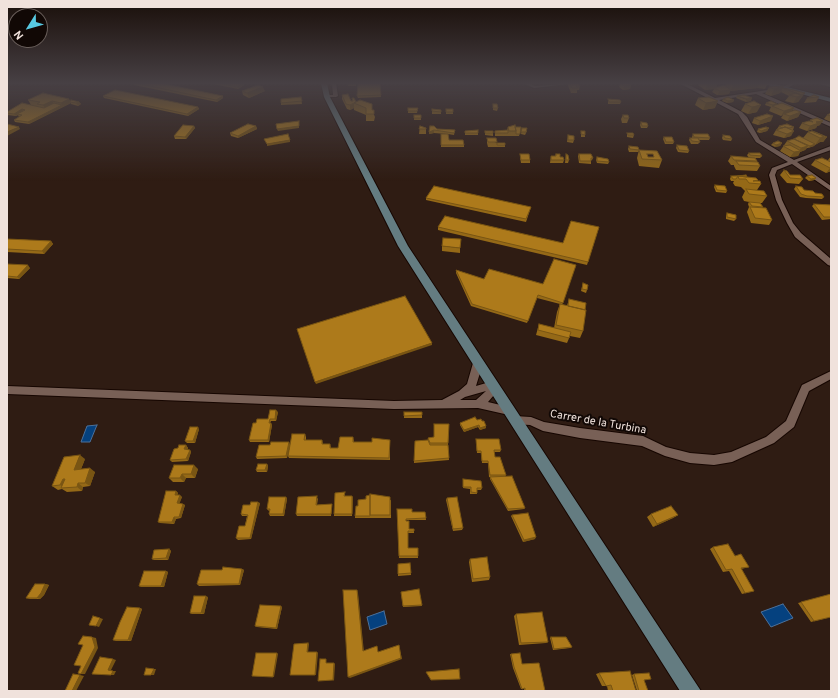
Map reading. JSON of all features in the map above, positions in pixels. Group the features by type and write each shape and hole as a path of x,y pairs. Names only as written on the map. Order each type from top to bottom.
{"street":[{"path":"338,116 390,224 478,363 691,691"},
{"path":"742,116 744,117 758,141 793,162 831,189"},
{"path":"809,116 831,125"},
{"path":"831,148 774,169 772,175 778,200 798,235 831,263"},
{"path":"823,183 831,182"},
{"path":"444,404 462,394 471,386 478,363"},
{"name":"Carrer de la Turbina","path":"7,390 394,405 478,404 543,426 644,442 665,451 690,458 714,460 732,457 770,440 790,424 805,388 831,375"},
{"path":"462,394 493,385"},
{"path":"478,404 489,395 493,385"}],"water":[{"path":"97,425 90,442 81,442 87,426"},
{"path":"783,604 793,618 771,627 761,612"},
{"path":"384,611 387,624 370,630 367,617"}],"building":[{"path":"21,116 41,116 28,122 14,120"},
{"path":"414,116 421,116 421,118 414,118"},
{"path":"623,116 628,116 629,118 624,118"},
{"path":"762,116 773,116 760,121 754,118"},
{"path":"817,118 823,121 816,122 819,123 810,126 802,123 809,121 813,122 810,120"},
{"path":"299,121 299,126 277,129 276,124"},
{"path":"641,122 647,123 648,126 642,126"},
{"path":"7,124 19,127 7,132"},
{"path":"248,124 256,126 238,136 230,133"},
{"path":"787,124 794,127 782,128 779,126"},
{"path":"183,125 194,126 185,137 174,136"},
{"path":"515,125 516,131 509,131 508,127"},
{"path":"420,126 426,128 426,129 419,129"},
{"path":"430,126 434,126 437,129 455,130 454,133 434,130 429,132"},
{"path":"515,127 521,127 520,134 516,134"},
{"path":"766,127 769,128 761,131 758,129"},
{"path":"785,127 794,131 787,134 776,130"},
{"path":"522,128 527,128 526,132 521,132"},
{"path":"478,130 478,133 465,133 465,131"},
{"path":"508,130 508,133 495,133 495,131"},
{"path":"485,131 493,131 493,133 485,133"},
{"path":"581,131 585,131 585,135 581,134"},
{"path":"812,131 824,136 820,138 808,132"},
{"path":"627,133 633,133 634,135 628,135"},
{"path":"288,134 290,140 267,144 264,139"},
{"path":"441,134 448,134 449,140 463,140 464,145 441,145"},
{"path":"693,134 708,134 710,138 694,137"},
{"path":"568,135 574,136 574,140 568,140"},
{"path":"723,135 730,136 732,139 725,138"},
{"path":"799,136 815,144 810,146 794,139"},
{"path":"664,137 672,137 674,142 666,142"},
{"path":"487,138 496,138 497,142 488,142"},
{"path":"690,138 698,138 700,142 692,141"},
{"path":"794,139 808,146 801,148 787,141"},
{"path":"778,141 782,143 776,145 773,143"},
{"path":"497,143 505,143 505,145 497,145"},
{"path":"677,145 687,146 689,151 679,150"},
{"path":"790,145 801,151 794,152 783,146"},
{"path":"629,146 638,147 639,150 630,149"},
{"path":"639,150 657,151 662,160 642,159","holes":["647,154 653,154 654,157 648,157"]},
{"path":"749,153 760,153 762,156 750,155"},
{"path":"520,154 529,154 530,160 521,160"},
{"path":"556,154 560,154 560,157 563,157 564,160 551,160 551,156 556,156"},
{"path":"566,154 568,155 569,160 566,160"},
{"path":"579,154 591,154 593,158 591,158 591,161 580,161"},
{"path":"731,156 755,158 757,161 734,160"},
{"path":"597,157 608,159 609,162 597,161"},
{"path":"822,158 831,162 831,168 815,160"},
{"path":"736,161 758,162 760,166 739,165"},
{"path":"784,170 790,175 800,175 803,179 790,178"},
{"path":"812,175 816,178 811,179 807,176"},
{"path":"731,176 738,176 736,179 733,179"},
{"path":"738,176 756,178 758,180 753,181 760,181 761,184 749,183 746,179 739,179"},
{"path":"715,185 725,186 727,191 717,190"},
{"path":"434,186 531,207 526,219 426,198"},
{"path":"796,186 802,187 804,190 822,194 824,197 807,196 801,194"},
{"path":"746,189 764,191 767,196 749,194"},
{"path":"749,202 760,203 763,207 752,206"},
{"path":"814,204 831,205 831,217 824,217"},
{"path":"750,207 766,208 772,220 755,218"},
{"path":"727,213 736,215 736,219 727,217"},
{"path":"445,216 563,243 571,221 599,227 588,262 438,227"},
{"path":"443,238 461,239 460,248 442,246"},
{"path":"7,239 51,241 42,251 7,249"},
{"path":"554,259 576,265 563,303 538,295 528,321 472,304 456,270 484,279 489,269 543,284"},
{"path":"7,264 28,265 17,277 7,276"},
{"path":"583,283 588,285 587,290 582,289"},
{"path":"405,296 432,343 315,382 297,329"},
{"path":"569,299 586,303 585,310 568,306"},
{"path":"560,304 586,310 583,331 556,325"},
{"path":"539,324 571,332 569,338 538,330"},
{"path":"270,410 276,410 275,419 270,419 269,423 271,423 268,440 249,440 253,423 256,423 257,419 268,419"},
{"path":"404,412 422,412 422,415 404,416"},
{"path":"475,417 477,420 481,419 484,421 486,426 480,428 479,425 464,430 460,423"},
{"path":"434,424 449,424 448,443 430,443 428,438 434,437"},
{"path":"190,427 198,427 193,441 185,441"},
{"path":"292,434 305,434 304,440 322,440 322,444 330,444 330,448 338,448 340,437 353,437 353,442 372,442 372,438 390,440 389,458 288,456"},
{"path":"476,439 499,439 501,450 494,450 495,457 500,457 506,475 490,475 488,461 482,461 481,451 477,451"},
{"path":"428,440 430,445 448,445 449,458 414,461 415,441"},
{"path":"271,442 289,442 286,456 256,457 259,445 270,445"},
{"path":"179,445 186,445 184,449 190,450 186,459 170,460 174,449 178,448"},
{"path":"80,455 74,470 90,468 85,483 78,483 77,487 61,488 65,479 63,479 60,485 52,486 64,457"},
{"path":"258,464 267,464 265,470 256,470"},
{"path":"174,465 194,465 191,474 182,474 180,478 169,478"},
{"path":"512,476 525,508 508,509 490,477"},
{"path":"463,479 481,481 482,488 477,488 477,493 471,492 471,487 463,487"},
{"path":"166,491 176,491 175,495 180,495 177,503 183,504 179,517 174,517 172,522 158,522"},
{"path":"345,492 344,496 352,496 352,514 334,514 335,493"},
{"path":"370,494 390,497 390,515 370,515"},
{"path":"370,495 370,516 355,516 358,500 366,499 366,496"},
{"path":"317,496 316,505 332,504 331,514 296,514 298,497"},
{"path":"269,497 286,497 283,514 269,514 270,509 267,509"},
{"path":"457,497 463,528 453,529 447,498"},
{"path":"251,502 258,502 250,538 236,538 239,526 245,526 248,515 241,514 243,505 250,505"},
{"path":"671,506 678,515 657,524 651,514"},
{"path":"397,509 412,509 412,512 425,512 426,518 406,519 406,521 409,521 409,529 414,529 414,531 408,531 408,548 418,548 418,556 399,556"},
{"path":"528,513 536,537 524,540 512,515"},
{"path":"728,544 735,556 741,554 749,567 741,568 754,591 745,593 732,569 726,570 713,547"},
{"path":"169,549 166,558 152,559 154,550"},
{"path":"487,557 490,577 473,579 470,559"},
{"path":"410,563 411,573 398,574 398,564"},
{"path":"223,567 242,569 239,584 197,584 201,570 222,570"},
{"path":"144,571 166,571 161,586 139,586"},
{"path":"35,584 45,584 37,598 26,598"},
{"path":"419,589 422,605 403,606 401,592"},
{"path":"343,590 357,590 363,651 377,646 378,652 399,645 401,658 348,677"},
{"path":"831,594 831,617 814,621 801,602"},
{"path":"194,596 206,596 201,613 190,613"},
{"path":"260,605 281,606 276,628 255,626"},
{"path":"127,607 140,608 128,640 113,640 120,622"},
{"path":"542,612 548,642 521,643 516,614"},
{"path":"93,616 100,618 96,626 89,625"},
{"path":"83,636 92,637 95,647 81,674 78,673 81,666 74,665 83,645 78,644"},
{"path":"551,637 566,637 572,647 554,649"},
{"path":"308,643 307,652 317,652 315,675 290,675 294,644"},
{"path":"256,653 277,653 273,677 252,676"},
{"path":"520,653 522,664 539,663 545,691 525,691 525,688 522,689 511,654"},
{"path":"100,657 113,659 108,670 113,671 111,675 92,674"},
{"path":"320,659 326,659 326,663 334,663 333,680 318,681"},
{"path":"146,668 154,669 151,675 144,675"},
{"path":"459,669 460,679 431,680 426,672"},
{"path":"630,671 636,691 613,691 611,685 606,686 599,673"},
{"path":"649,673 651,679 644,680 648,691 639,691 634,674"},
{"path":"73,674 80,675 72,691 65,691"}]}
